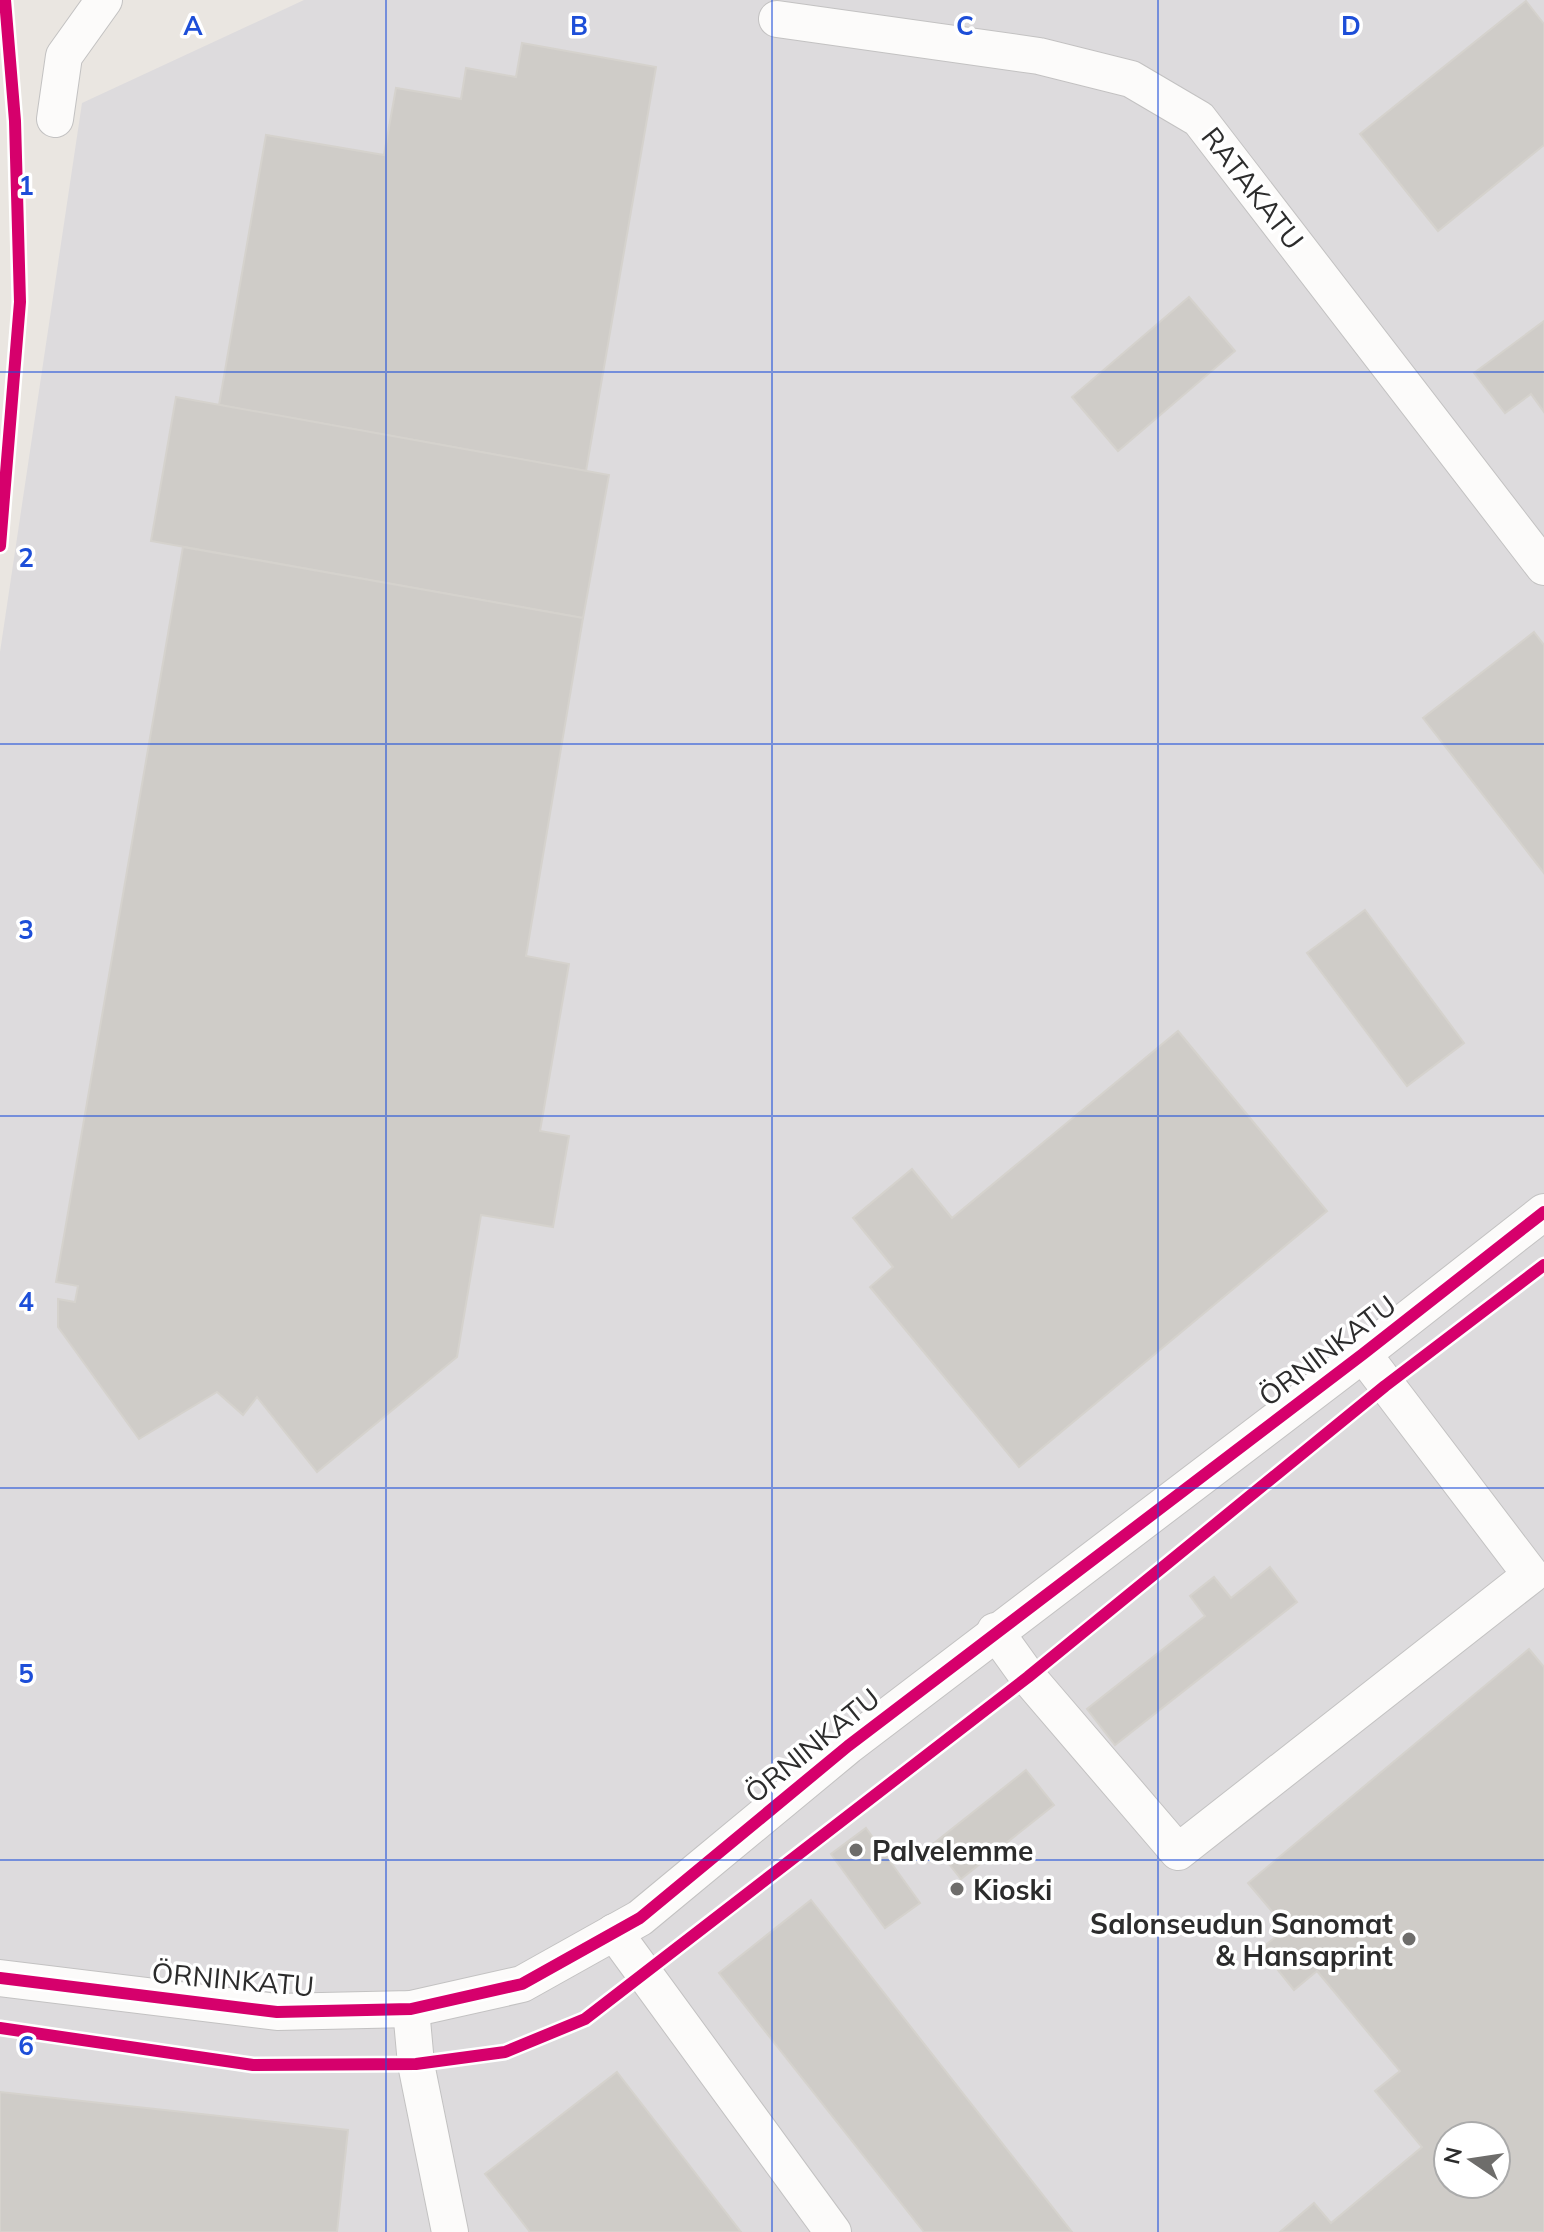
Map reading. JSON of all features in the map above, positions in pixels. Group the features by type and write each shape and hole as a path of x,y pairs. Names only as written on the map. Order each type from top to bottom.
{"street":[{"path":"55,119 64,56 104,0"},
{"name":"RATAKATU","path":"777,19 1039,56 1131,79 1199,119 1544,567"},
{"name":"ÖRNINKATU","path":"0,1978 277,2012 411,2009 522,1984 640,1918 848,1746 995,1631 1363,1354 1544,1212"},
{"path":"995,1631 1028,1677 1178,1852 1531,1575 1363,1354"},
{"path":"614,1932 833,2232"},
{"path":"411,2009 416,2064 450,2232"}],"shaded area":[{"path":"304,0 1544,0 1544,2232 0,2232 0,652 82,103"}],"building":[{"path":"1526,1 1544,24 1544,145 1438,231 1360,134"},
{"path":"522,43 656,67 586,471 219,405 266,135 384,155 396,88 461,99 466,68 516,77"},
{"path":"1189,297 1235,351 1118,451 1072,397"},
{"path":"1544,321 1544,412 1531,394 1505,413 1474,373"},
{"path":"176,397 609,475 583,618 151,541"},
{"path":"183,547 583,618 526,956 569,964 540,1131 569,1136 553,1227 481,1215 457,1357 317,1472 257,1397 243,1415 217,1392 139,1439 58,1327 58,1299 75,1302 78,1286 56,1282"},
{"path":"1534,632 1544,645 1544,873 1423,718"},
{"path":"1365,910 1464,1043 1407,1086 1307,953"},
{"path":"1178,1031 1327,1211 1019,1467 870,1287 893,1267 853,1218 912,1169 952,1218"},
{"path":"1270,1567 1297,1602 1115,1745 1087,1709 1205,1616 1190,1596 1214,1577 1231,1598"},
{"name":"Salonseudun Sanomat & Hansaprint","path":"1529,1649 1544,1667 1544,2232 1280,2232 1314,2203 1331,2223 1422,2147 1375,2091 1400,2071 1317,1971 1294,1990 1261,1949 1286,1928 1248,1883"},
{"path":"1026,1770 1054,1805 961,1879 933,1844"},
{"path":"866,1828 920,1903 885,1928 831,1854"},
{"path":"811,1900 1072,2232 924,2232 719,1973"},
{"path":"617,2072 741,2232 530,2232 485,2174"},
{"path":"0,2092 348,2130 337,2232 0,2232"}],"cycle path":[{"path":"0,546 20,302 15,121 5,0"},
{"path":"0,1978 277,2012 411,2009 522,1984 640,1918 848,1746 1363,1354 1544,1212"},
{"path":"0,2028 253,2065 416,2064 505,2052 585,2019 1028,1677 1385,1386 1544,1265"}],"place":[{"name":"Palvelemme","path":"856,1850"},
{"name":"Kioski","path":"957,1889"},
{"name":"Salonseudun Sanomat & Hansaprint","path":"1409,1939"}]}
